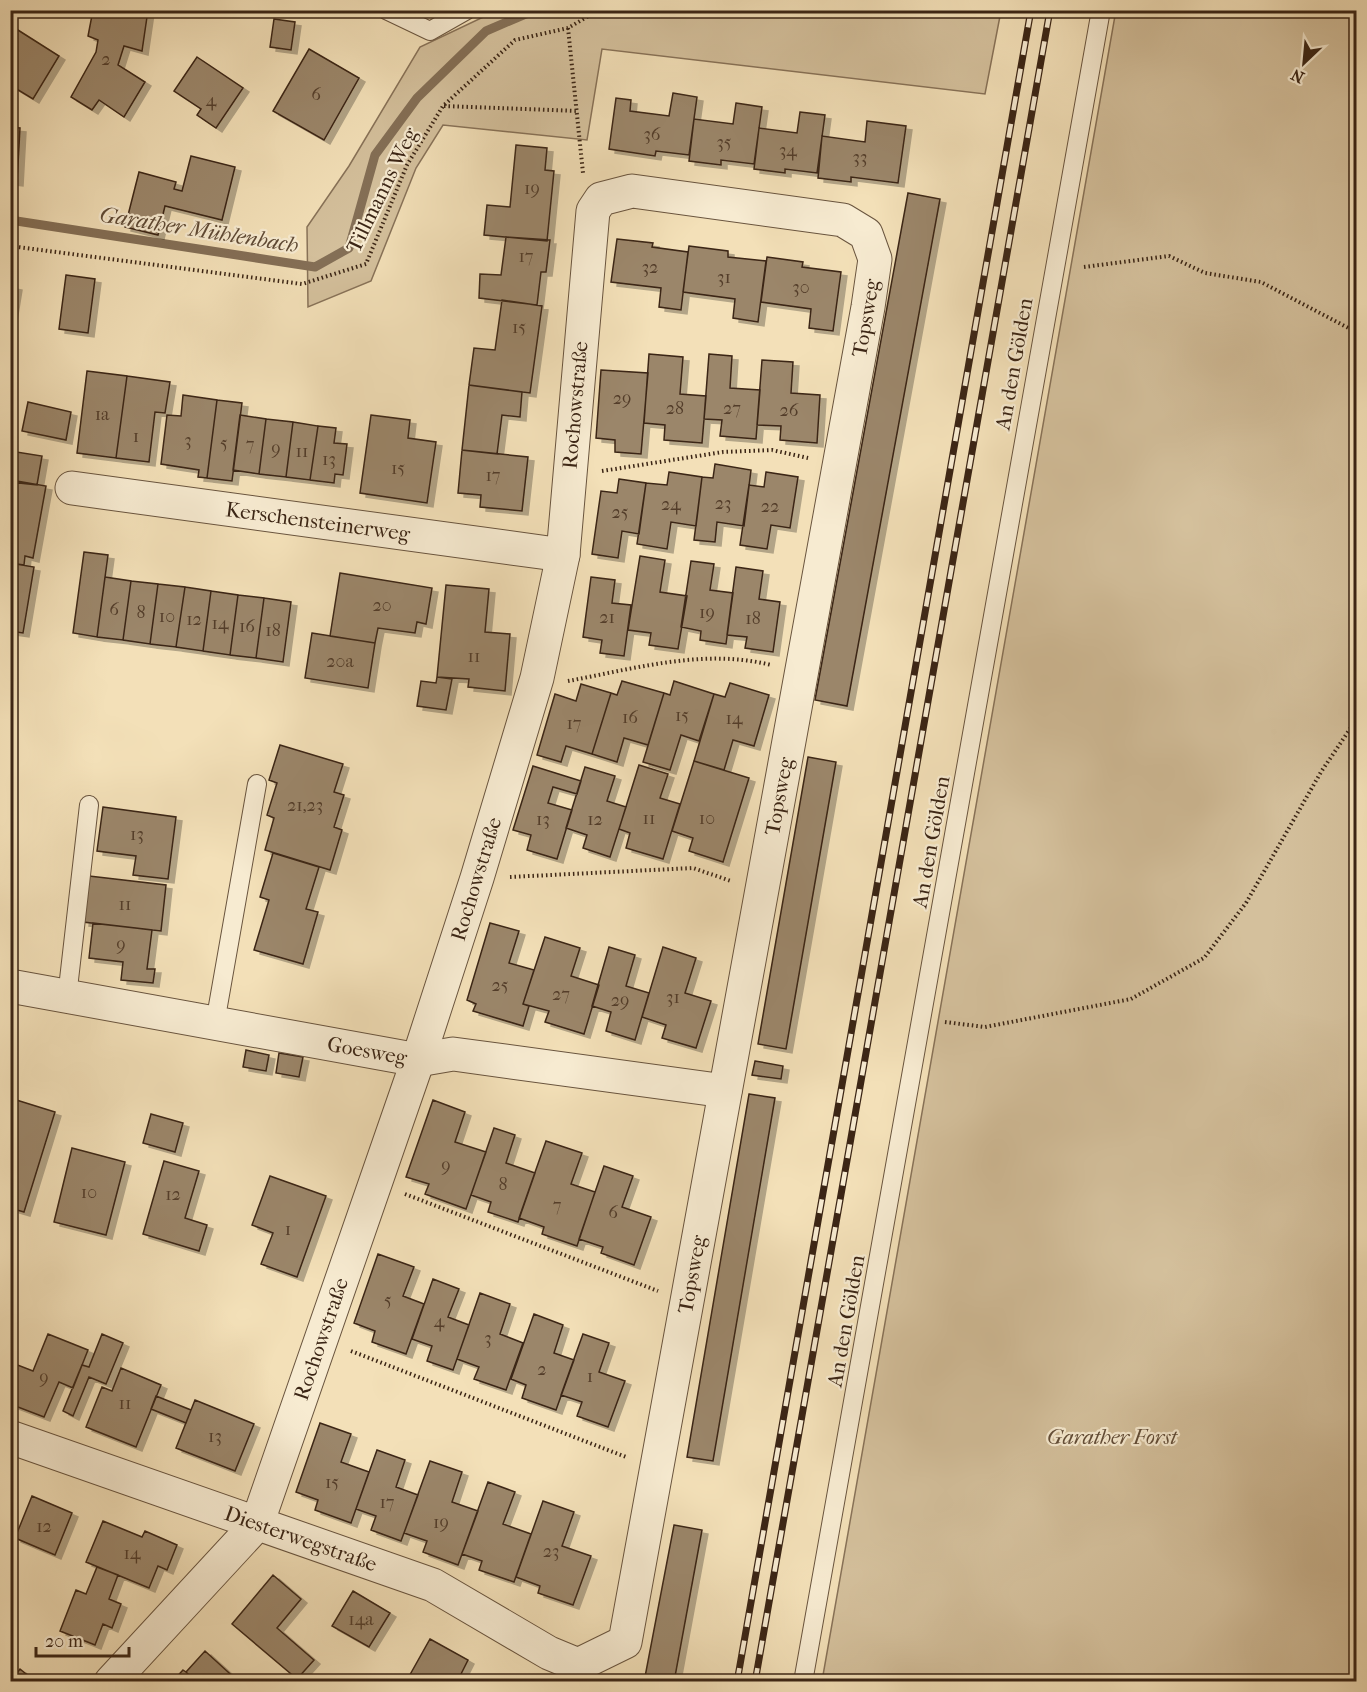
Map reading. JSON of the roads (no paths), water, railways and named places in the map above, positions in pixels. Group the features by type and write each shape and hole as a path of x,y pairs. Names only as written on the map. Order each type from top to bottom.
{"street":[{"name":"Topsweg","path":"593,211 601,199 632,190 843,220 866,234 875,259 625,1642"},
{"name":"Rochowstraße","path":"257,1524 418,1060 477,878 537,678 563,555 593,211"},
{"name":"Kerschensteinerweg","path":"72,488 563,555"},
{"name":"Goesweg","path":"10,986 418,1060 453,1054 725,1091"},
{"name":"Diesterwegstraße","path":"10,1437 433,1585 581,1673 625,1642"},
{"path":"111,1682 257,1524"}],"lane":[{"path":"386,10 430,31 467,10"},
{"name":"An den Gölden","path":"803,1682 923,1019 1101,10"},
{"path":"215,1023 257,784"},
{"path":"67,997 90,805"}],"waterway":[{"name":"Garather Mühlenbach","path":"10,220 315,267 349,248 375,155 417,98 486,31 535,10"}],"railway":[{"path":"737,1682 1031,10"},
{"path":"755,1682 1050,10"}],"park label":[{"name":"Garather Forst","path":"1112,1437"}]}
